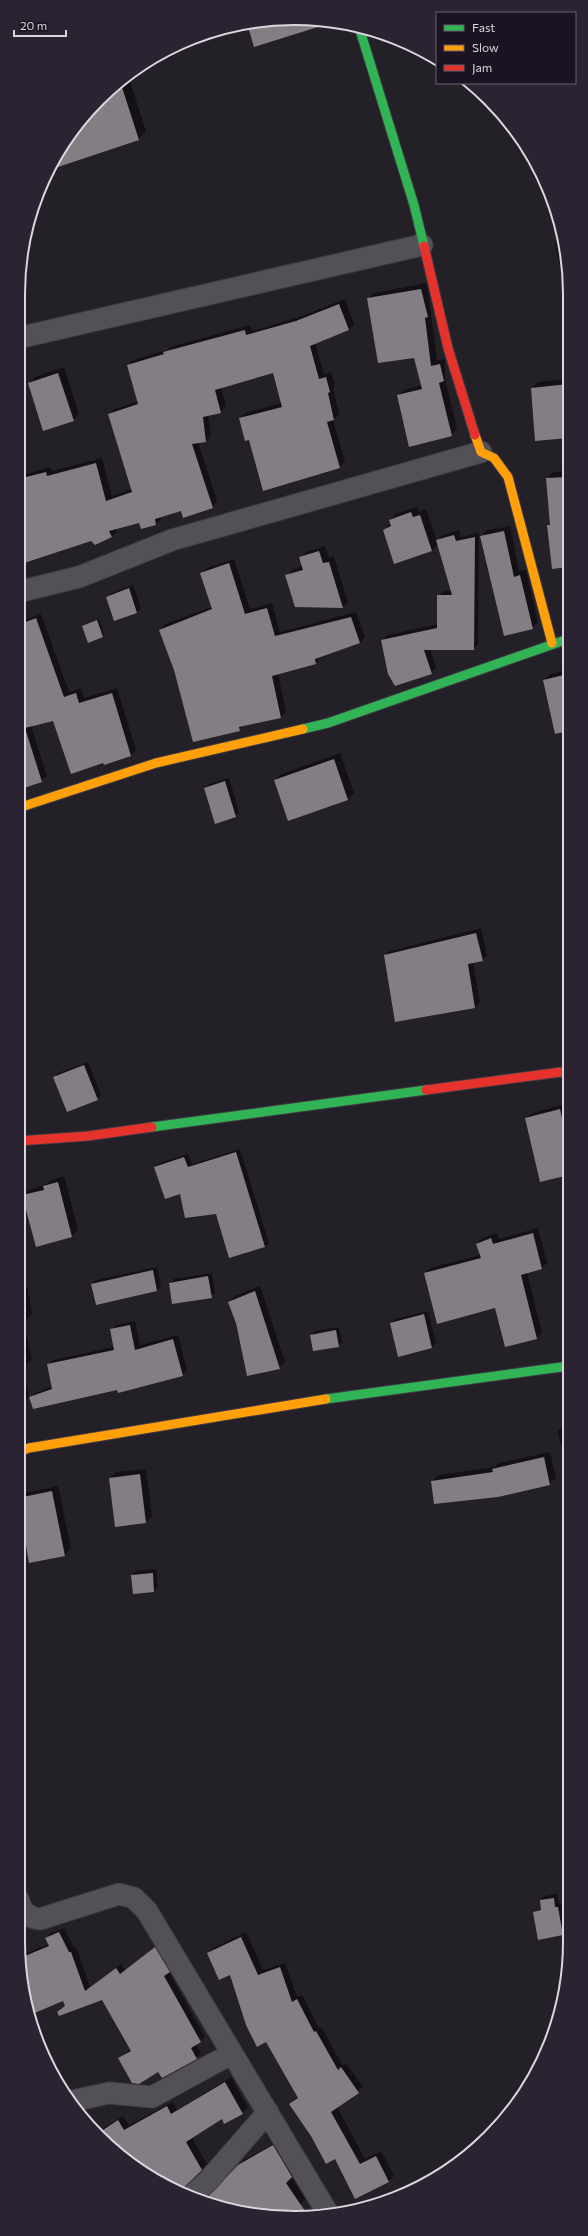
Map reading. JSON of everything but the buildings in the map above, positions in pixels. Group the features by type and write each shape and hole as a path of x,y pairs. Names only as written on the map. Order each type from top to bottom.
{"street":[{"path":"361,33 414,205 422,245 463,401 481,452"},
{"path":"25,336 422,245"},
{"path":"25,590 79,577 172,540 481,452 490,454 498,461 508,477 552,643"},
{"path":"25,806 156,763 328,724 563,640"},
{"path":"25,1140 88,1136 561,1072"},
{"path":"25,1449 341,1396 563,1367"},
{"path":"25,1913 28,1916 40,1919 119,1894 134,1898 147,1911 231,2054 268,2112 325,2209"},
{"path":"76,2099 109,2093 152,2097 231,2054"},
{"path":"195,2192 208,2181 268,2112"}],"traffic: fast":[{"path":"361,33 414,205 424,246"},
{"path":"303,729 328,723 563,641"},
{"path":"152,1127 426,1090"},
{"path":"326,1399 563,1367"}],"traffic: slow":[{"path":"475,435 481,452 494,458 508,477 552,643"},
{"path":"25,806 156,763 303,729"},
{"path":"25,1449 326,1399"}],"traffic: jam":[{"path":"424,246 448,348 475,435"},
{"path":"426,1090 561,1072"},
{"path":"25,1140 88,1136 152,1127"}]}
